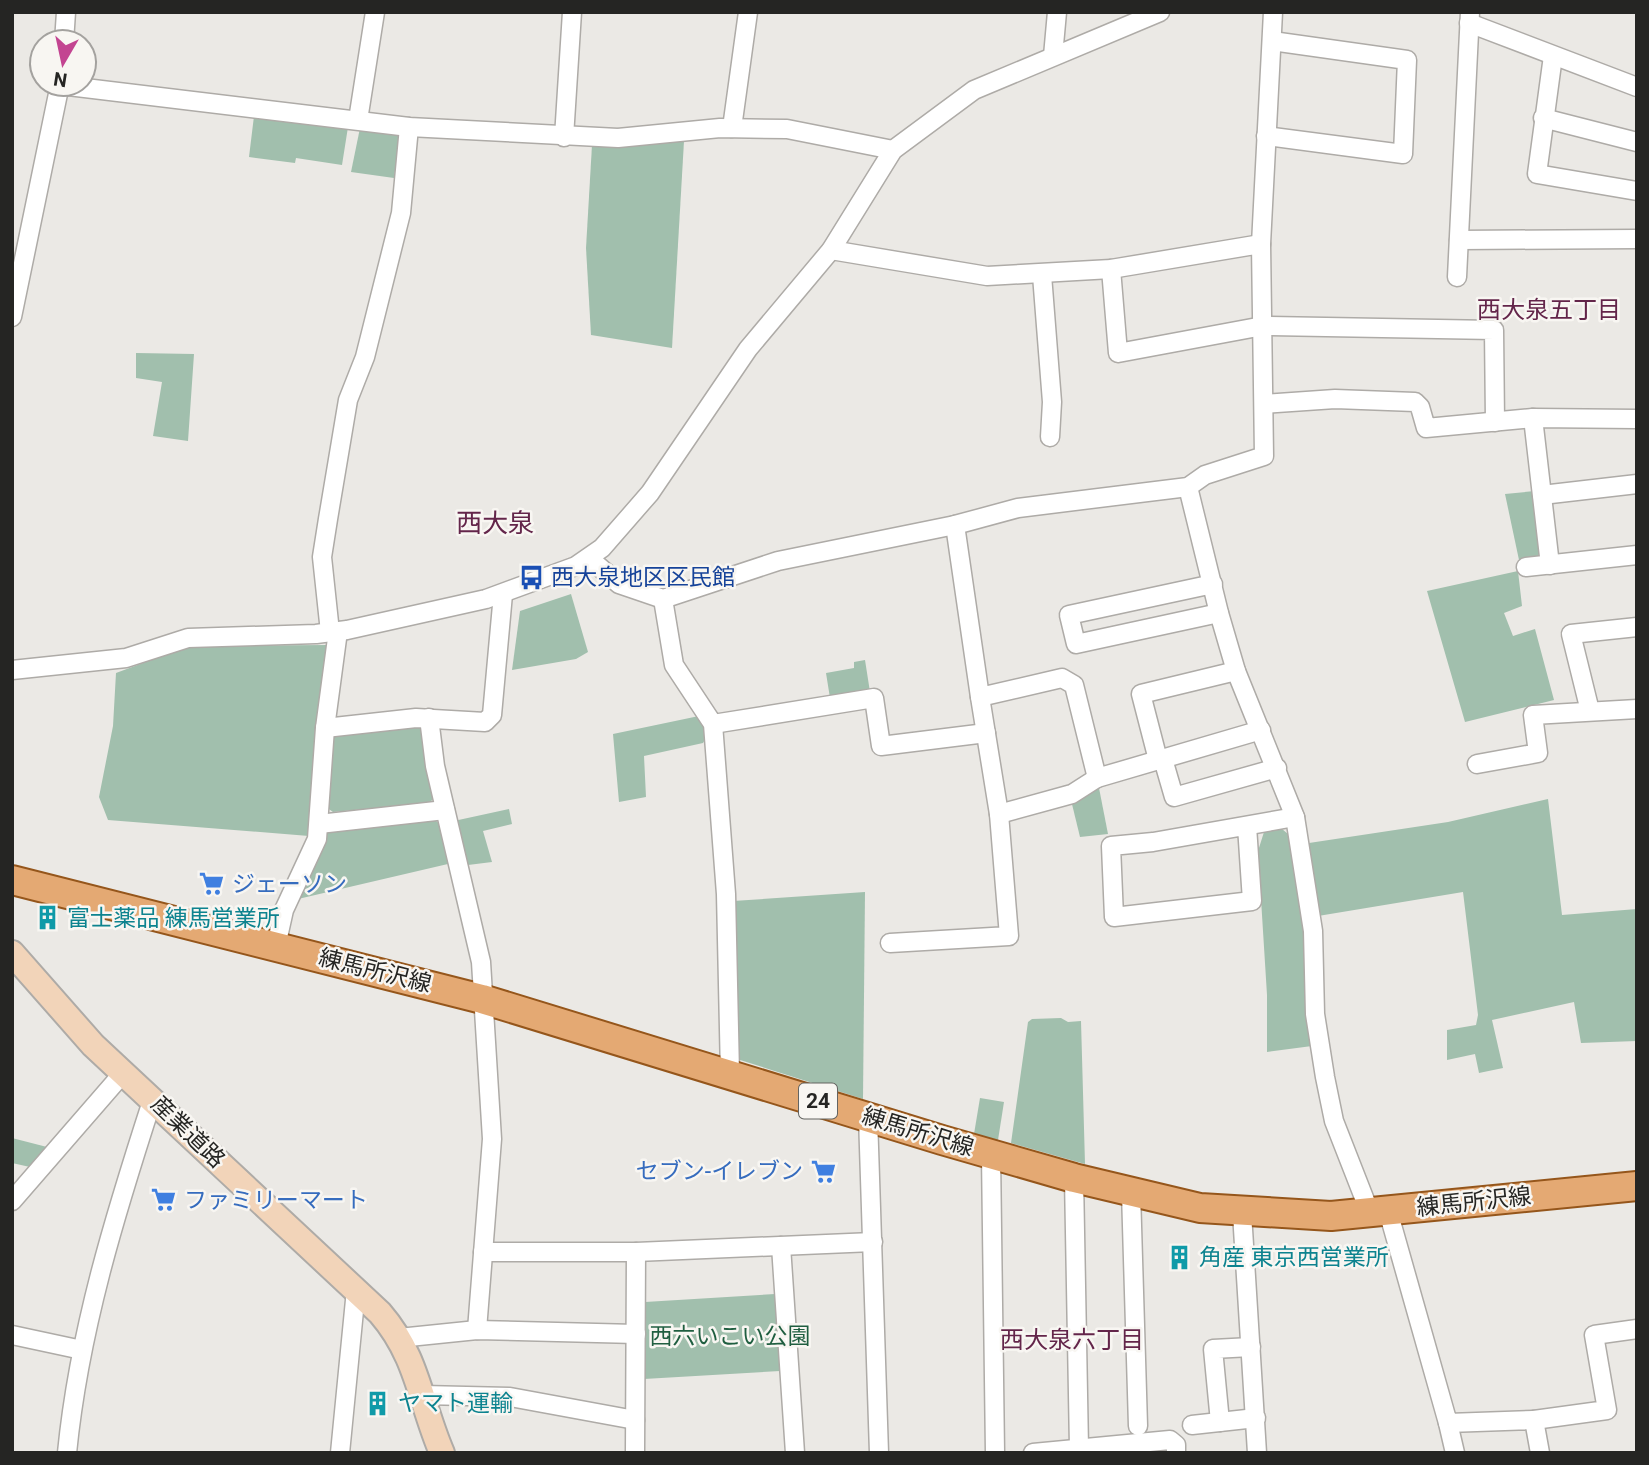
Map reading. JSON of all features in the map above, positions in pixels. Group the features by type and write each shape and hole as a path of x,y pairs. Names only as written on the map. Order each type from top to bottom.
{"main road":[{"name":"練馬所沢線","path":"12,880 482,999 991,1155 1200,1208 1242,1213 1331,1216 1637,1186"}],"street":[{"path":"358,120 375,12"},
{"path":"564,136 572,12"},
{"path":"732,128 748,12"},
{"path":"1052,56 1056,12"},
{"path":"12,670 126,658 188,638 334,632 503,594 562,572 589,558 617,533 650,493 748,349 831,250 893,150 974,90 1160,12"},
{"path":"589,558 619,584 663,598 778,561 956,526 1017,508 1188,487 1205,475 1264,456 1262,244 1273,12"},
{"path":"1457,277 1470,18 1553,56 1637,87"},
{"path":"1266,136 1404,154 1407,60 1272,41"},
{"path":"1553,56 1537,174 1637,191"},
{"path":"98,89 409,127 618,138 732,128 787,129 893,150"},
{"path":"12,317 57,98"},
{"path":"1543,118 1637,142"},
{"path":"276,946 284,910 317,839 334,632 323,557 348,400 365,358 401,213 409,127"},
{"path":"1459,240 1637,239"},
{"path":"831,250 987,276 1042,275 1111,269 1262,244"},
{"path":"1111,269 1118,353 1263,326 1494,330 1495,422"},
{"path":"1042,275 1052,402 1050,437"},
{"path":"1264,404 1335,399 1415,402 1420,407 1426,428 1534,418 1637,419"},
{"path":"1534,418 1550,565"},
{"path":"1542,495 1637,484"},
{"path":"1188,487 1219,613 1237,671 1295,817 1313,931 1315,1014 1334,1121 1379,1212 1448,1423 1455,1453"},
{"path":"890,943 1009,936 999,814 956,526"},
{"path":"1526,567 1637,555"},
{"path":"1213,584 1069,615 1076,644 1219,613"},
{"path":"326,728 429,718 485,722 492,715 503,594"},
{"path":"663,598 674,665 713,724 726,894 730,1074"},
{"path":"1590,710 1571,634 1637,627"},
{"path":"1237,671 1141,694 1159,760 1165,766 1174,797 1277,768"},
{"path":"980,697 1062,678 1073,685 1097,778"},
{"path":"713,724 874,698 881,746 986,733"},
{"path":"1477,764 1538,753 1533,715 1637,709"},
{"path":"429,718 445,810 481,962 492,1128 477,1330"},
{"path":"999,814 1072,794 1097,778 1261,730"},
{"path":"319,824 445,810"},
{"path":"1247,826 1252,901 1114,917 1111,846 1295,817"},
{"name":"産業道路","path":"12,953 93,1045 153,1098 277,1219 356,1290 400,1338 414,1364 442,1453"},
{"path":"12,1201 124,1072"},
{"path":"67,1453 82,1350 96,1285 153,1098"},
{"path":"868,1117 879,1453"},
{"path":"991,1155 995,1453"},
{"path":"1074,1178 1079,1448"},
{"path":"1131,1192 1138,1426"},
{"path":"1242,1213 1257,1453"},
{"path":"483,1252 636,1252 873,1242"},
{"path":"781,1246 795,1453"},
{"path":"635,1453 636,1252"},
{"path":"340,1453 356,1290"},
{"path":"1448,1423 1534,1420 1607,1410 1594,1335 1637,1329"},
{"path":"400,1338 477,1330 636,1334"},
{"path":"12,1335 82,1350"},
{"path":"1220,1422 1213,1349 1251,1348"},
{"path":"424,1395 510,1396 635,1420"},
{"path":"1192,1425 1256,1418"},
{"path":"1534,1420 1540,1453"},
{"path":"1033,1453 1170,1440 1176,1445 1177,1453"}],"green space":[{"path":"254,116 348,127 342,165 296,158 295,163 249,157"},
{"path":"360,128 400,136 394,178 351,172"},
{"path":"684,141 672,348 591,335 586,248 592,145"},
{"path":"136,353 194,354 188,441 153,436 162,382 136,378"},
{"path":"1535,491 1542,550 1537,557 1519,560 1505,494"},
{"path":"1518,571 1522,606 1504,613 1513,636 1535,629 1554,700 1465,722 1427,591"},
{"path":"571,594 588,652 576,659 512,670 520,611"},
{"path":"329,645 309,836 108,820 99,797 113,726 116,673 189,646"},
{"path":"865,660 870,692 830,698 826,673 854,668 854,662"},
{"path":"699,716 707,736 703,743 644,756 646,797 619,802 613,734"},
{"path":"417,726 423,730 434,797 430,803 333,812 326,807 329,741 336,735"},
{"path":"1099,788 1108,834 1080,837 1071,800"},
{"path":"1548,799 1562,915 1637,909 1637,1041 1581,1043 1574,1002 1492,1020 1503,1068 1479,1073 1475,1054 1447,1060 1447,1030 1476,1025 1478,1015 1463,892 1318,916 1309,843 1448,822"},
{"path":"509,809 512,824 483,831 492,862 468,865 465,860 298,899 324,836 331,831 431,817 440,824"},
{"path":"1282,829 1294,839 1307,937 1312,1046 1267,1052 1267,995 1258,851 1264,832"},
{"path":"865,892 863,1099 737,1059 733,901"},
{"path":"1061,1018 1068,1022 1081,1021 1085,1164 1011,1143 1028,1022 1032,1019"},
{"path":"980,1098 1004,1102 998,1140 974,1134"},
{"path":"12,1138 47,1147 30,1167 12,1163"},
{"name":"西六いこい公園","path":"775,1294 780,1371 644,1379 645,1302"}],"place":[{"name":"西大泉地区区民館","path":"531,577"},
{"name":"ジェーソン","path":"212,884"},
{"name":"富士薬品 練馬営業所","path":"47,918"},
{"name":"セブン-イレブン","path":"823,1171"},
{"name":"ファミリーマート","path":"164,1200"},
{"name":"角産 東京西営業所","path":"1179,1257"},
{"name":"ヤマト運輸","path":"378,1403"}],"district":[{"name":"西大泉五丁目","path":"1549,310"},
{"name":"西大泉","path":"495,523"},
{"name":"西大泉六丁目","path":"1072,1340"}]}
